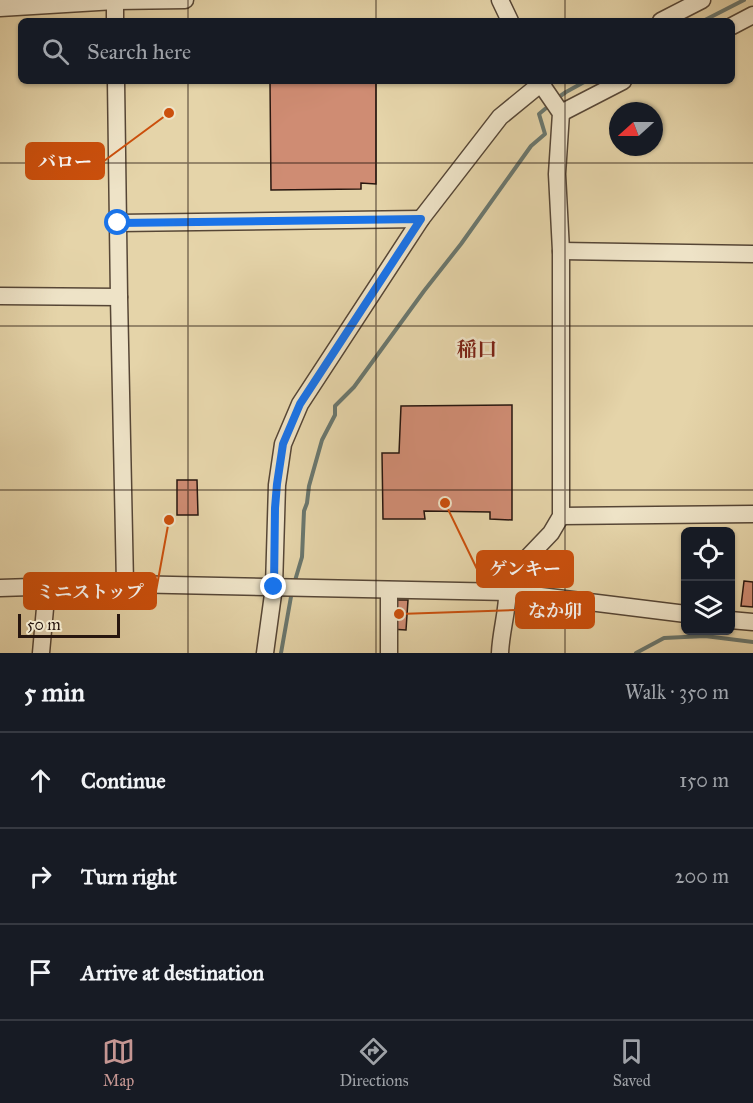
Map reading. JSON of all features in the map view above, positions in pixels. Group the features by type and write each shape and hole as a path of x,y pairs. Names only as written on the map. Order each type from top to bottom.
{"street":[{"path":"0,8 115,0 185,0"},
{"path":"115,0 115,18"},
{"path":"500,0 509,18"},
{"path":"667,18 702,0"},
{"path":"735,24 753,15"},
{"path":"116,84 125,584"},
{"path":"265,653 274,587 276,496 283,444 300,404 421,219 500,117 539,84"},
{"path":"500,653 508,592 507,579 551,533 561,516 561,251 557,174 561,112 542,84"},
{"path":"561,112 617,84"},
{"path":"118,223 421,219"},
{"path":"561,251 753,254"},
{"path":"0,296 119,297"},
{"path":"561,516 753,514"},
{"path":"0,588 125,584 508,592 681,613"},
{"path":"41,653 47,586"},
{"path":"389,590 389,653"},
{"path":"735,620 753,622"}],"building":[{"path":"270,84 376,84 376,184 361,183 361,189 271,190"},
{"path":"512,405 512,520 490,519 490,512 424,511 425,519 383,519 382,453 399,453 401,406"},
{"path":"177,480 197,480 198,515 177,515"},
{"path":"744,581 753,582 753,607 741,606"},
{"path":"391,600 408,600 406,630 390,629"}],"waterway":[{"path":"709,18 744,0"},
{"path":"556,99 581,84"},
{"path":"294,584 302,557 304,511 309,486 322,440 335,415 335,406 354,387 531,146 545,134 539,114 551,104"},
{"path":"281,653 292,591"},
{"path":"636,653 664,638 705,636 753,642"}],"place":[{"name":"バロー","path":"169,113"},
{"name":"ゲンキー","path":"445,503"},
{"name":"ミニストップ","path":"169,520"},
{"name":"なか卯","path":"399,614"}],"district":[{"name":"稲口","path":"477,349"}],"route":[{"path":"118,223 421,219 300,404 283,444 275,508 274,587"}]}
